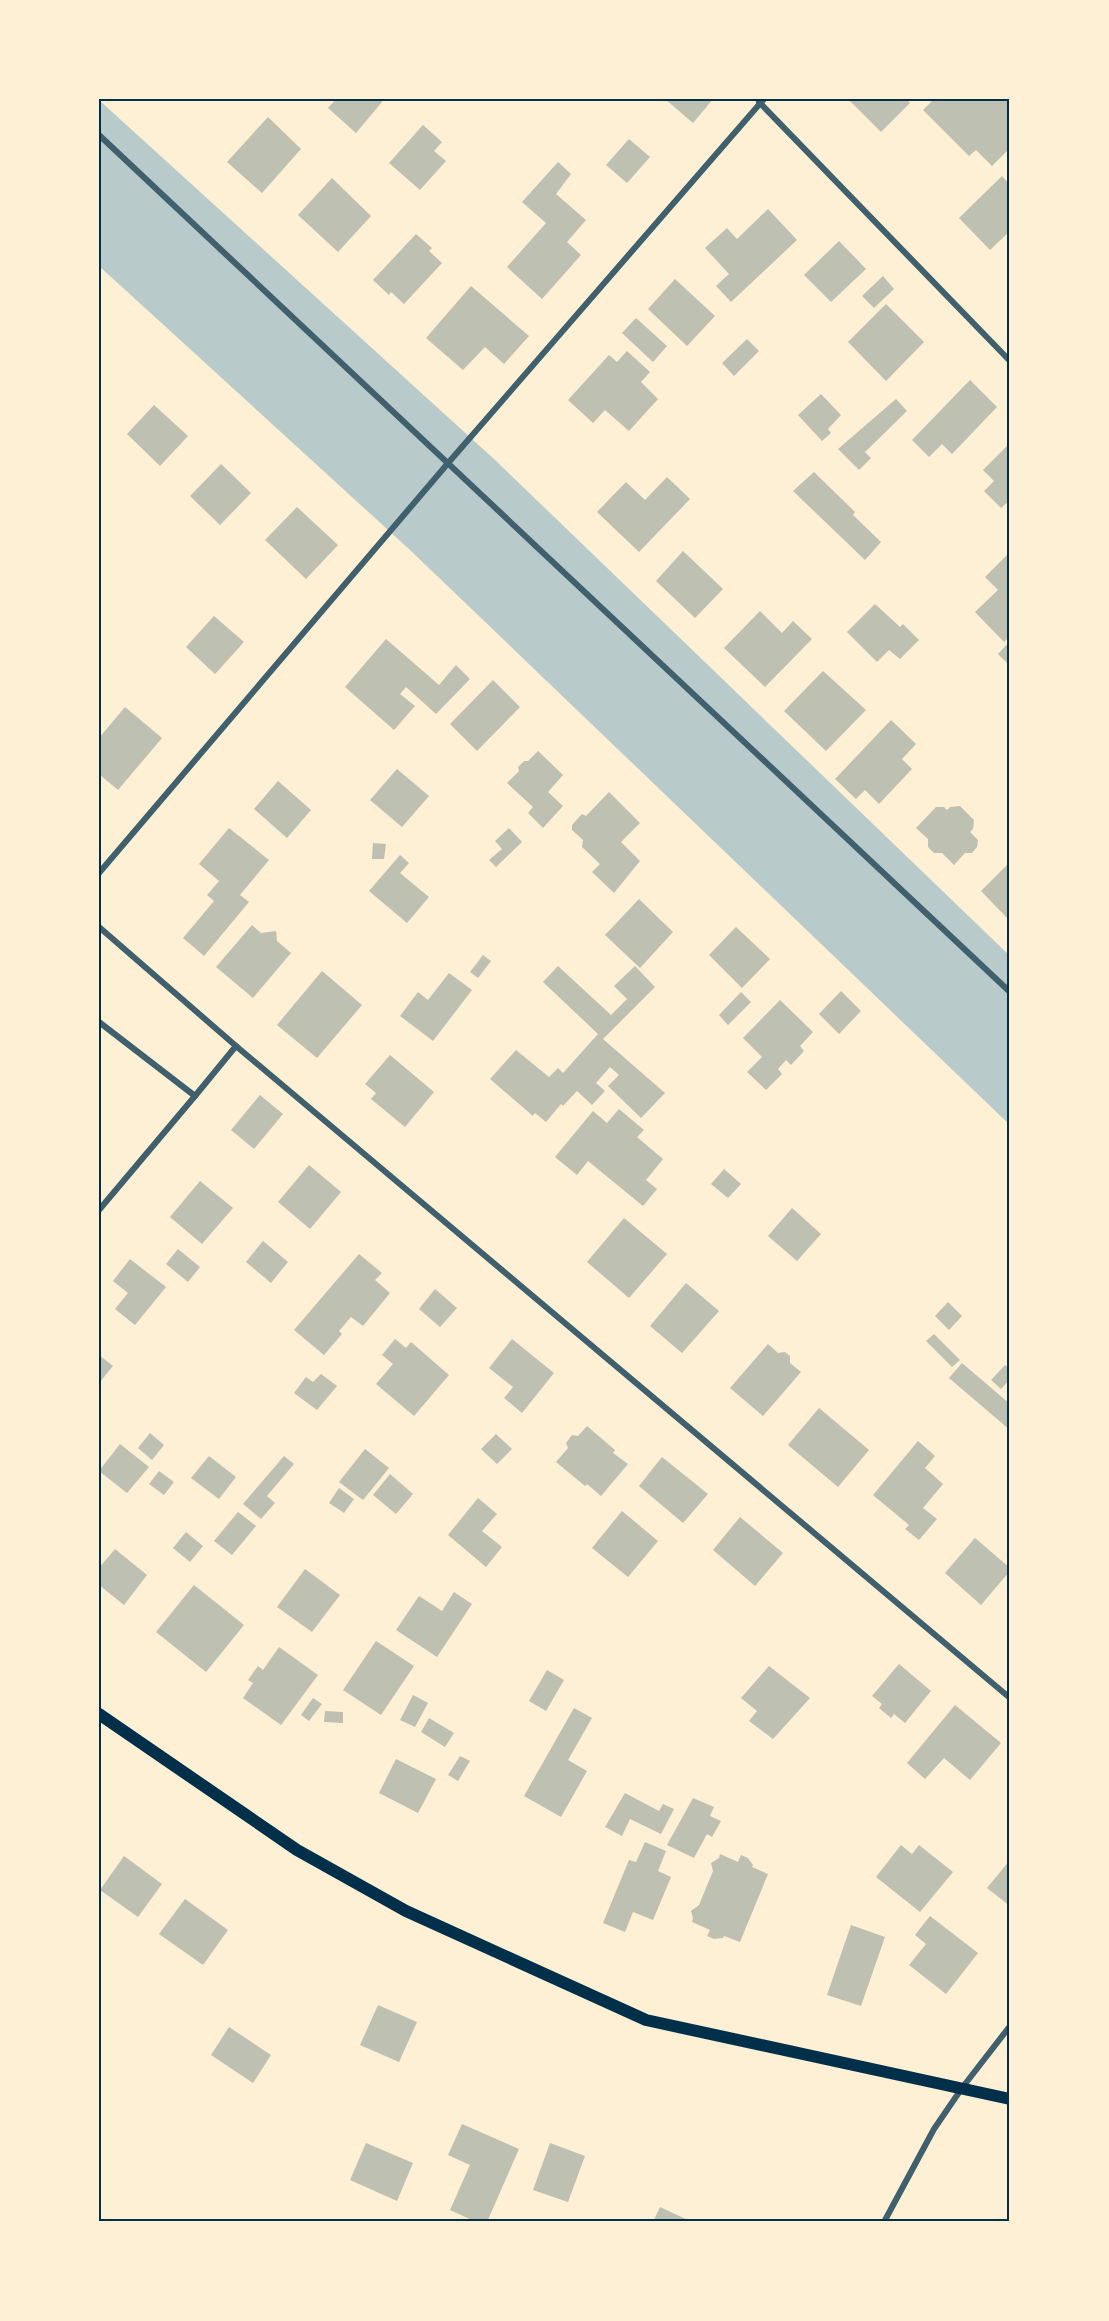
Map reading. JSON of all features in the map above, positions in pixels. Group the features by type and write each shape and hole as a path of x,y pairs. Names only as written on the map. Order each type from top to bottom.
{"main road":[{"path":"99,1714 297,1850 406,1911 646,2020 1010,2099"}],"street":[{"path":"99,873 449,462 761,101 1010,361"},
{"path":"99,135 1010,992"},
{"path":"99,927 236,1046 1010,1698"},
{"path":"99,1022 195,1096"},
{"path":"99,1210 236,1046"},
{"path":"884,2222 934,2129 962,2088 1010,2026"}],"shaded area":[{"path":"99,100 494,459 1010,956 1010,1125 410,550 99,266"}],"building":[{"path":"336,99 379,99 382,102 356,133 328,108"},
{"path":"665,99 713,99 693,123"},
{"path":"848,99 906,99 910,103 881,132"},
{"path":"934,99 1010,99 1010,148 992,166 976,150 969,156 923,110"},
{"path":"268,117 301,149 262,193 227,162"},
{"path":"423,125 442,142 434,151 446,161 420,190 389,163"},
{"path":"629,139 650,157 627,183 606,165"},
{"path":"558,162 571,174 556,194 586,220 567,242 581,255 542,299 507,267 546,223 522,202"},
{"path":"1002,176 1010,185 1010,231 990,250 959,218"},
{"path":"332,178 371,216 338,252 298,215"},
{"path":"768,209 797,240 731,302 716,286 729,274 705,248 727,228 737,239"},
{"path":"416,234 432,248 429,251 442,263 404,304 391,292 389,295 373,280"},
{"path":"839,241 866,269 831,302 804,275"},
{"path":"883,276 894,289 874,308 862,296"},
{"path":"675,279 715,316 687,346 648,309"},
{"path":"471,286 529,336 504,364 485,347 463,370 426,338"},
{"path":"886,304 924,342 886,381 848,342"},
{"path":"636,318 667,346 653,362 622,333"},
{"path":"747,339 759,351 734,376 722,363"},
{"path":"627,351 650,372 641,382 658,399 629,431 605,410 593,423 568,400 609,355 617,362"},
{"path":"970,380 997,407 952,454 942,444 929,457 912,440"},
{"path":"821,394 841,415 828,429 831,433 822,441 798,415"},
{"path":"896,399 907,411 865,452 871,458 859,470 838,449"},
{"path":"154,405 188,436 160,466 127,434"},
{"path":"1010,443 1010,500 1001,508 984,491 994,481 983,470"},
{"path":"221,464 251,493 220,525 190,496"},
{"path":"814,472 855,512 853,515 881,542 865,560 793,491"},
{"path":"667,477 690,499 639,552 597,512 626,482 645,500"},
{"path":"297,507 338,545 306,579 265,540"},
{"path":"683,551 723,589 695,618 656,581"},
{"path":"1007,555 1010,558 1010,636 1004,642 975,612 998,590 985,577"},
{"path":"875,604 900,627 903,624 919,640 900,659 889,650 877,662 847,632"},
{"path":"760,611 782,633 793,621 812,639 765,687 724,648"},
{"path":"214,616 244,642 215,674 186,647"},
{"path":"386,639 439,685 456,665 470,679 436,714 406,687 400,694 415,706 394,730 345,687"},
{"path":"1010,641 1010,666 998,654"},
{"path":"823,671 866,710 826,751 784,711"},
{"path":"493,680 520,707 477,751 450,724"},
{"path":"125,707 162,738 118,790 99,774 99,738"},
{"path":"891,720 916,744 902,759 912,769 879,804 865,790 856,799 835,779"},
{"path":"538,751 563,775 548,792 563,806 543,828 528,813 533,807 507,783 519,771 518,767"},
{"path":"397,769 429,796 402,827 370,800"},
{"path":"278,781 311,810 287,838 254,809"},
{"path":"609,792 640,823 621,842 640,861 614,893 592,872 600,864 582,847 583,840 572,830 572,825 582,814 586,816"},
{"path":"960,806 974,820 973,829 970,832 978,840 977,847 972,853 965,853 954,865 942,853 934,853 928,847 928,839 916,828 936,807 944,807 947,810 950,807"},
{"path":"229,828 269,860 240,895 249,902 204,956 183,938 214,901 207,895 219,881 199,864"},
{"path":"509,828 522,842 496,867 489,860 502,849 495,841"},
{"path":"373,843 386,844 384,859 372,859"},
{"path":"400,855 409,863 400,873 429,897 407,923 369,891"},
{"path":"1010,862 1010,921 981,891"},
{"path":"639,899 673,932 640,968 605,935"},
{"path":"252,925 261,933 276,931 277,941 291,953 253,998 216,967"},
{"path":"736,927 770,959 742,988 709,955"},
{"path":"483,955 491,961 478,978 470,972"},
{"path":"558,966 611,1015 627,999 614,986 635,966 655,987 603,1039 665,1093 641,1118 608,1086 619,1075 610,1067 596,1083 605,1091 592,1105 577,1091 563,1106 561,1104 546,1122 535,1113 533,1116 490,1079 516,1050 549,1077 558,1068 563,1073 598,1034 543,982"},
{"path":"322,971 362,1005 317,1058 277,1025"},
{"path":"449,973 472,990 433,1041 400,1016 418,992 428,1000"},
{"path":"841,991 861,1011 839,1034 819,1014"},
{"path":"741,992 751,1002 728,1025 719,1015"},
{"path":"780,1000 813,1032 800,1046 804,1051 791,1065 786,1060 778,1069 782,1074 766,1090 747,1072 762,1057 743,1038"},
{"path":"390,1055 434,1092 405,1127 371,1099 376,1093 365,1084"},
{"path":"260,1095 283,1114 254,1149 231,1130"},
{"path":"619,1109 644,1130 637,1137 663,1159 646,1180 657,1189 643,1206 588,1161 577,1175 555,1157 593,1111 607,1123"},
{"path":"309,1165 341,1192 310,1229 278,1202"},
{"path":"724,1169 741,1184 728,1198 711,1184"},
{"path":"200,1181 233,1208 202,1244 170,1217"},
{"path":"792,1208 821,1234 797,1261 768,1236"},
{"path":"624,1218 667,1254 629,1298 587,1262"},
{"path":"263,1241 288,1262 271,1283 246,1262"},
{"path":"178,1249 200,1267 188,1282 166,1264"},
{"path":"359,1254 382,1273 375,1280 390,1293 363,1326 351,1317 339,1331 342,1334 324,1355 294,1330"},
{"path":"130,1259 166,1287 135,1325 115,1309 128,1293 113,1281"},
{"path":"686,1283 719,1311 682,1353 650,1326"},
{"path":"435,1289 457,1308 440,1327 419,1309"},
{"path":"948,1302 962,1316 949,1330 935,1316"},
{"path":"934,1334 960,1360 952,1367 926,1341"},
{"path":"395,1339 406,1348 411,1342 449,1375 414,1416 376,1384 393,1364 382,1355"},
{"path":"512,1339 554,1373 522,1413 504,1398 513,1387 489,1368"},
{"path":"768,1344 778,1353 785,1352 790,1356 790,1363 801,1372 763,1416 730,1388"},
{"path":"99,1355 113,1366 99,1383"},
{"path":"962,1363 1010,1404 1010,1430 949,1378"},
{"path":"1005,1365 1010,1369 1010,1379 1001,1389 991,1380"},
{"path":"321,1374 337,1386 317,1410 294,1393 306,1377 313,1382"},
{"path":"819,1408 869,1450 838,1487 788,1445"},
{"path":"587,1426 615,1450 613,1453 628,1464 601,1496 556,1462 568,1448 566,1443 572,1435 578,1436"},
{"path":"150,1433 164,1445 152,1460 138,1448"},
{"path":"496,1434 512,1449 497,1464 481,1449"},
{"path":"918,1441 935,1456 925,1468 943,1484 923,1508 937,1519 919,1540 905,1529 909,1525 873,1495"},
{"path":"120,1444 149,1467 127,1493 99,1471"},
{"path":"365,1449 389,1468 363,1500 339,1482"},
{"path":"209,1456 236,1477 219,1499 191,1478"},
{"path":"284,1456 294,1464 267,1496 275,1503 261,1519 243,1504"},
{"path":"662,1457 708,1494 683,1523 639,1486"},
{"path":"159,1471 174,1482 164,1495 149,1484"},
{"path":"390,1474 413,1494 396,1514 373,1495"},
{"path":"339,1488 354,1499 344,1513 329,1503"},
{"path":"478,1498 497,1514 482,1531 502,1547 486,1567 448,1535"},
{"path":"622,1511 658,1541 628,1577 592,1548"},
{"path":"238,1512 256,1526 232,1555 214,1541"},
{"path":"740,1517 783,1553 755,1586 713,1550"},
{"path":"186,1532 203,1546 190,1562 173,1548"},
{"path":"975,1538 1010,1568 1010,1571 981,1605 945,1573"},
{"path":"115,1549 147,1575 124,1605 99,1585 99,1568"},
{"path":"305,1569 340,1595 312,1632 277,1607"},
{"path":"194,1585 244,1625 206,1672 156,1632"},
{"path":"454,1592 472,1604 437,1657 396,1630 419,1596 442,1611"},
{"path":"376,1641 414,1666 381,1715 343,1690"},
{"path":"279,1647 318,1675 281,1725 243,1698 253,1683 248,1680 258,1666 263,1670"},
{"path":"899,1664 931,1691 905,1723 894,1714 891,1718 879,1708 882,1704 872,1696"},
{"path":"769,1666 810,1698 773,1739 749,1721 757,1711 741,1698"},
{"path":"547,1670 564,1680 546,1711 529,1701"},
{"path":"413,1695 428,1703 415,1727 400,1720"},
{"path":"313,1698 322,1704 309,1721 301,1715"},
{"path":"955,1705 1001,1743 970,1780 944,1758 925,1779 907,1763"},
{"path":"574,1708 592,1718 568,1760 587,1771 561,1817 524,1796"},
{"path":"325,1711 343,1712 343,1723 324,1722"},
{"path":"429,1718 454,1733 445,1747 421,1732"},
{"path":"460,1756 470,1761 458,1781 448,1775"},
{"path":"396,1759 436,1779 418,1813 379,1793"},
{"path":"625,1793 659,1811 663,1804 674,1809 661,1834 630,1819 622,1836 605,1827"},
{"path":"693,1798 714,1807 710,1816 721,1821 712,1837 707,1834 694,1858 667,1845"},
{"path":"645,1842 666,1851 658,1871 671,1877 653,1920 633,1912 625,1932 603,1923 629,1860 636,1862"},
{"path":"901,1845 912,1854 919,1845 953,1872 920,1912 876,1877"},
{"path":"720,1854 738,1862 741,1855 748,1858 752,1867 768,1874 740,1942 724,1936 714,1939 707,1936 710,1930 692,1922 691,1911 699,1905 713,1871 711,1863 719,1858"},
{"path":"124,1856 162,1884 138,1917 100,1890"},
{"path":"1010,1860 1010,1906 987,1888"},
{"path":"185,1899 228,1930 203,1965 159,1934"},
{"path":"930,1916 978,1953 946,1994 909,1965 926,1944 915,1935"},
{"path":"851,1925 885,1937 861,2006 827,1995"},
{"path":"378,2005 417,2022 399,2062 360,2045"},
{"path":"229,2027 271,2055 253,2083 211,2055"},
{"path":"462,2124 519,2149 487,2222 476,2222 450,2210 470,2165 448,2155"},
{"path":"366,2143 413,2163 397,2201 350,2180"},
{"path":"550,2143 585,2156 568,2202 533,2190"},
{"path":"660,2207 692,2222 653,2222"}]}
